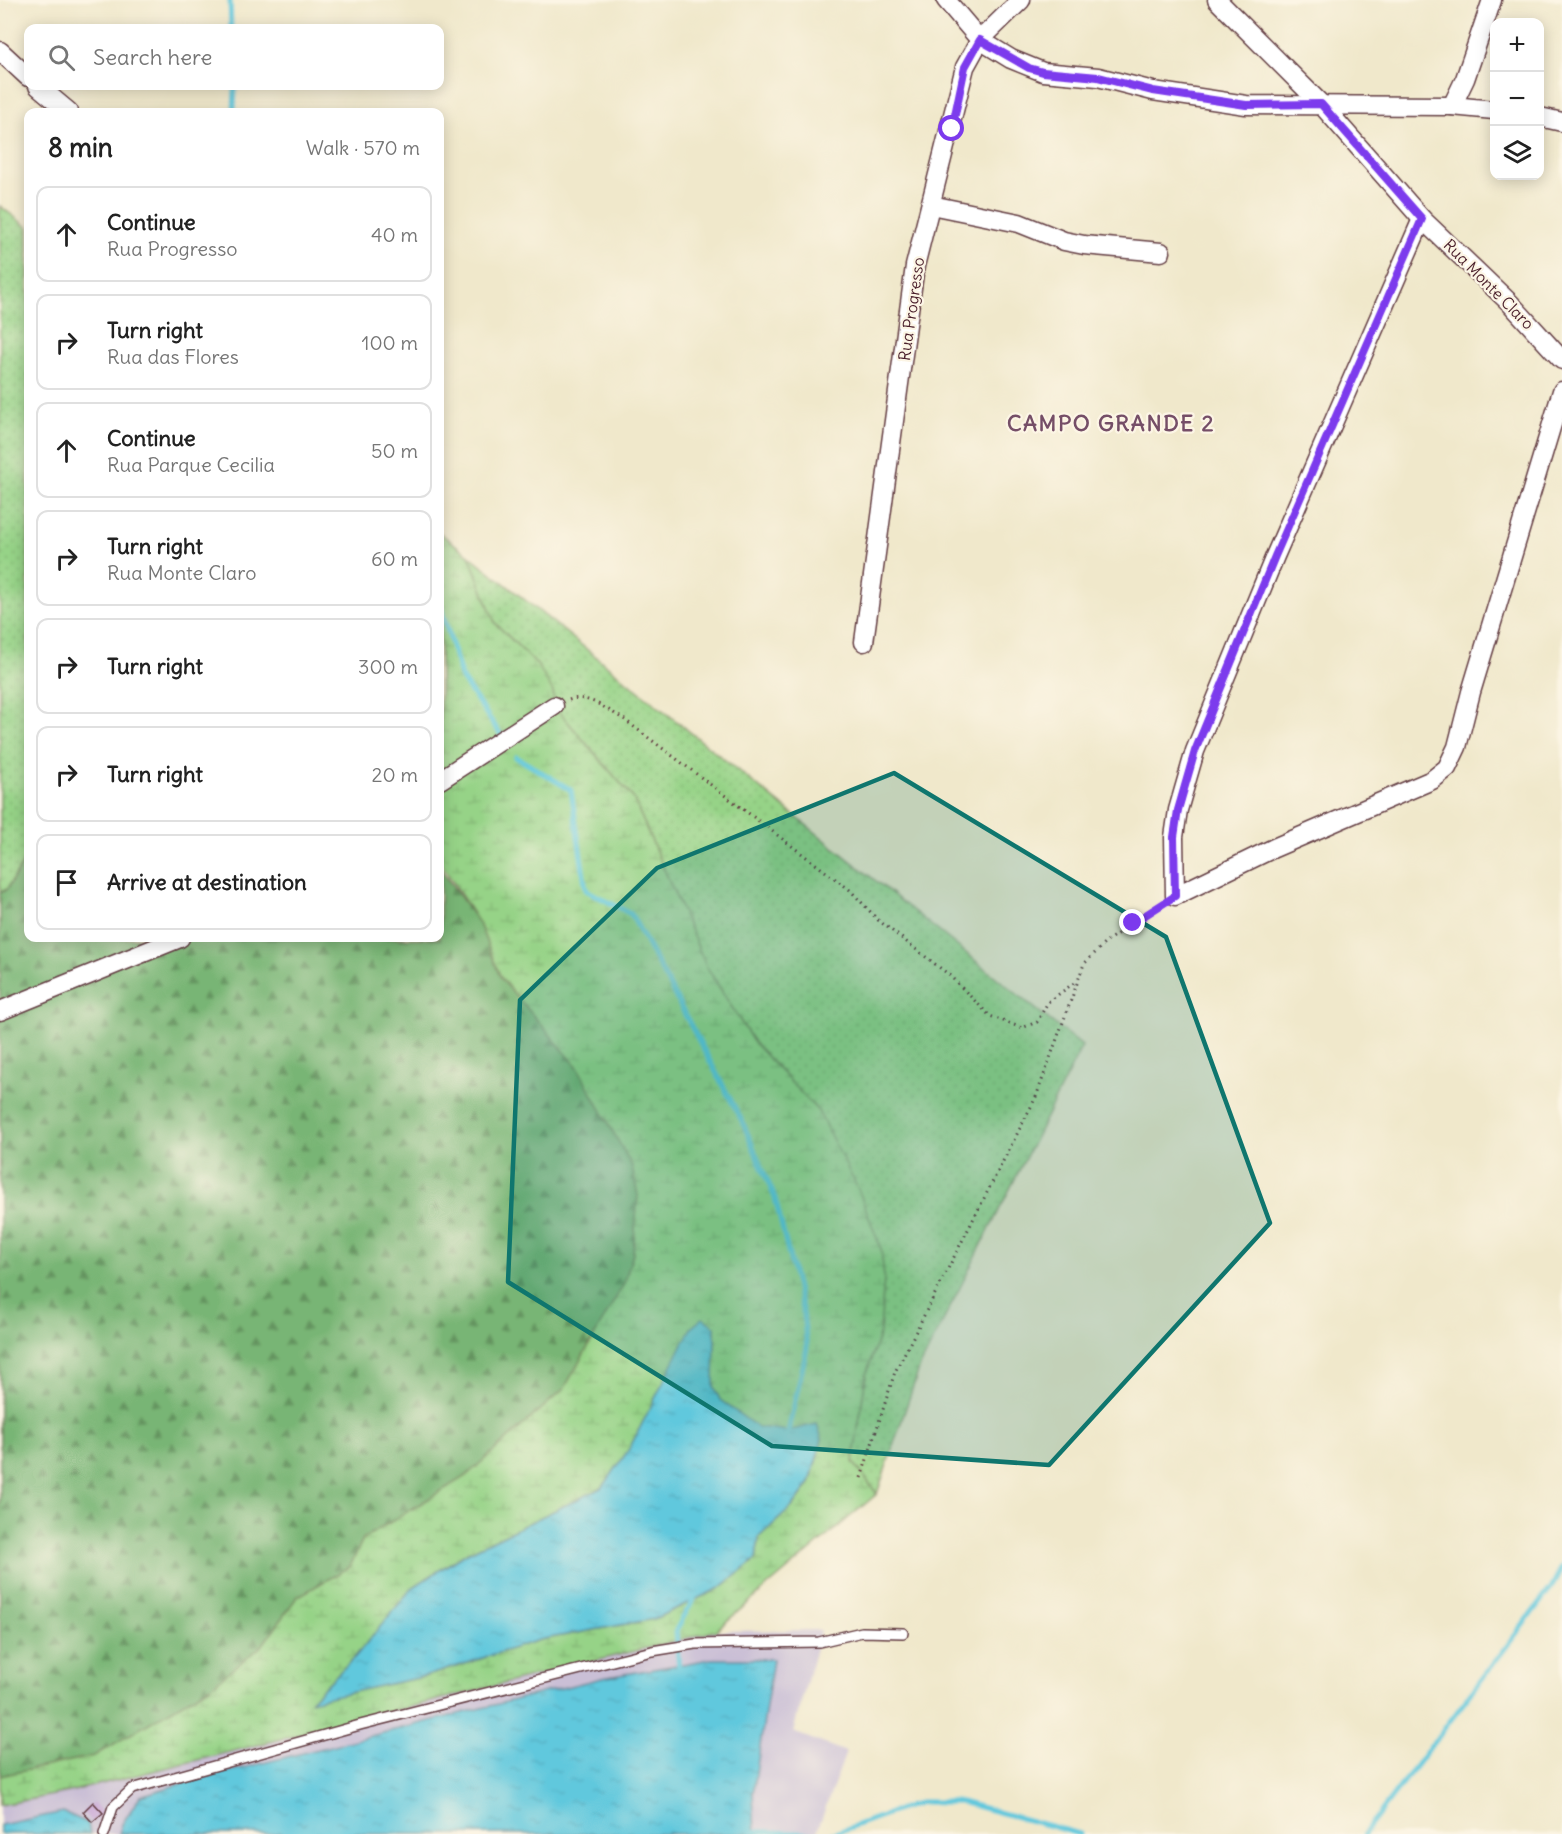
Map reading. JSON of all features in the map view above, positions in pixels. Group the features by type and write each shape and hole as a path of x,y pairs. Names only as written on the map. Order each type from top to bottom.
{"street":[{"path":"946,0 980,40 1020,64 1043,72 1098,77 1153,91 1246,105 1452,106 1490,110"},
{"name":"Rua Progresso","path":"864,642 915,266 965,67 980,40 1021,0"},
{"path":"1452,106 1465,79 1492,0"},
{"name":"Rua Monte Claro","path":"1228,4 1321,104 1422,219 1510,303 1562,360"},
{"path":"0,51 24,73"},
{"path":"43,90 64,108"},
{"path":"1544,118 1562,122"},
{"path":"931,205 1019,223 1084,245 1161,252"},
{"path":"1422,219 1275,556 1195,751 1178,810 1174,837 1175,896 1274,848 1432,780 1447,768 1457,747 1471,692 1562,391"},
{"path":"444,777 554,706"},
{"path":"0,1011 170,942"}],"lane":[{"path":"104,1834 113,1807 132,1790 360,1725 652,1651 695,1644 819,1642 862,1632 903,1633"}],"path":[{"path":"554,706 575,698 592,701 625,720 850,890 878,920 948,974 990,1016 1022,1028 1038,1022 1048,1002 1076,982"},
{"path":"861,1479 895,1372 1036,1097 1084,964 1108,940 1175,896"}],"highlighted area":[{"path":"894,773 1166,937 1270,1223 1049,1465 772,1446 508,1282 520,1000 657,868"}],"shaded area":[{"path":"821,1630 793,1732 846,1752 816,1834 0,1834 0,1805 69,1792 715,1631"}],"green space":[{"path":"0,206 24,224 24,861 7,889 0,893"},
{"path":"444,536 469,555 495,623 538,666 553,692 554,706 633,798 706,966 754,1043 818,1111 859,1191 881,1249 884,1278 880,1332 866,1375 853,1462 877,1494 715,1631 69,1792 0,1805 0,1776 94,1756 210,1687 262,1646 297,1597 350,1567 363,1539 466,1476 564,1389 624,1284 633,1254 638,1195 632,1166 577,1066 501,978 479,923 444,868","holes":["715,1327 714,1387 720,1400 757,1427 788,1431 817,1424 822,1439 810,1484 792,1507 759,1537 756,1559 720,1588 654,1619 539,1640 427,1676 311,1700 355,1657 412,1588 463,1555 603,1487"]},
{"path":"469,555 1082,1046 919,1369 877,1494 853,1462 866,1375 880,1332 818,1111 754,1043 706,966 633,798 554,706 538,666 495,623"},
{"path":"24,861 24,942 444,942 444,874 479,923 501,978 577,1066 632,1166 638,1195 633,1254 624,1284 564,1389 466,1476 363,1539 350,1567 297,1597 262,1646 210,1687 94,1756 0,1776 0,893 7,889"}],"water":[{"path":"703,1318 715,1327 714,1387 720,1400 757,1427 788,1431 817,1424 822,1439 810,1483 792,1507 759,1537 756,1559 720,1588 654,1619 539,1640 427,1676 310,1701 355,1657 412,1588 463,1555 603,1487 629,1449 691,1328"},
{"path":"711,1659 773,1659 753,1794 755,1833 761,1834 119,1834 122,1824 140,1796 183,1783 602,1678"},
{"path":"63,1812 88,1823 90,1834 0,1834 0,1825"}],"building":[{"path":"93,1802 103,1813 92,1822 83,1812"}],"waterway":[{"path":"230,0 231,24"},
{"path":"234,108 235,90"},
{"path":"444,618 462,679 501,735"},
{"path":"516,757 571,790 586,890 631,914 742,1121 775,1198 803,1313 807,1348 787,1436"},
{"path":"1364,1834 1551,1588 1562,1567"},
{"path":"679,1670 676,1630 696,1595"},
{"path":"832,1834 921,1802 961,1802 1080,1834"},
{"path":"750,1831 817,1834"}],"district":[{"name":"CAMPO GRANDE 2","path":"1111,423"}],"route":[{"path":"952,129 965,67 980,40 1011,59 1043,72 1063,72 1098,77 1153,91 1246,105 1321,104 1422,219 1275,556 1195,751 1178,810 1174,837 1175,896 1133,923"}]}
